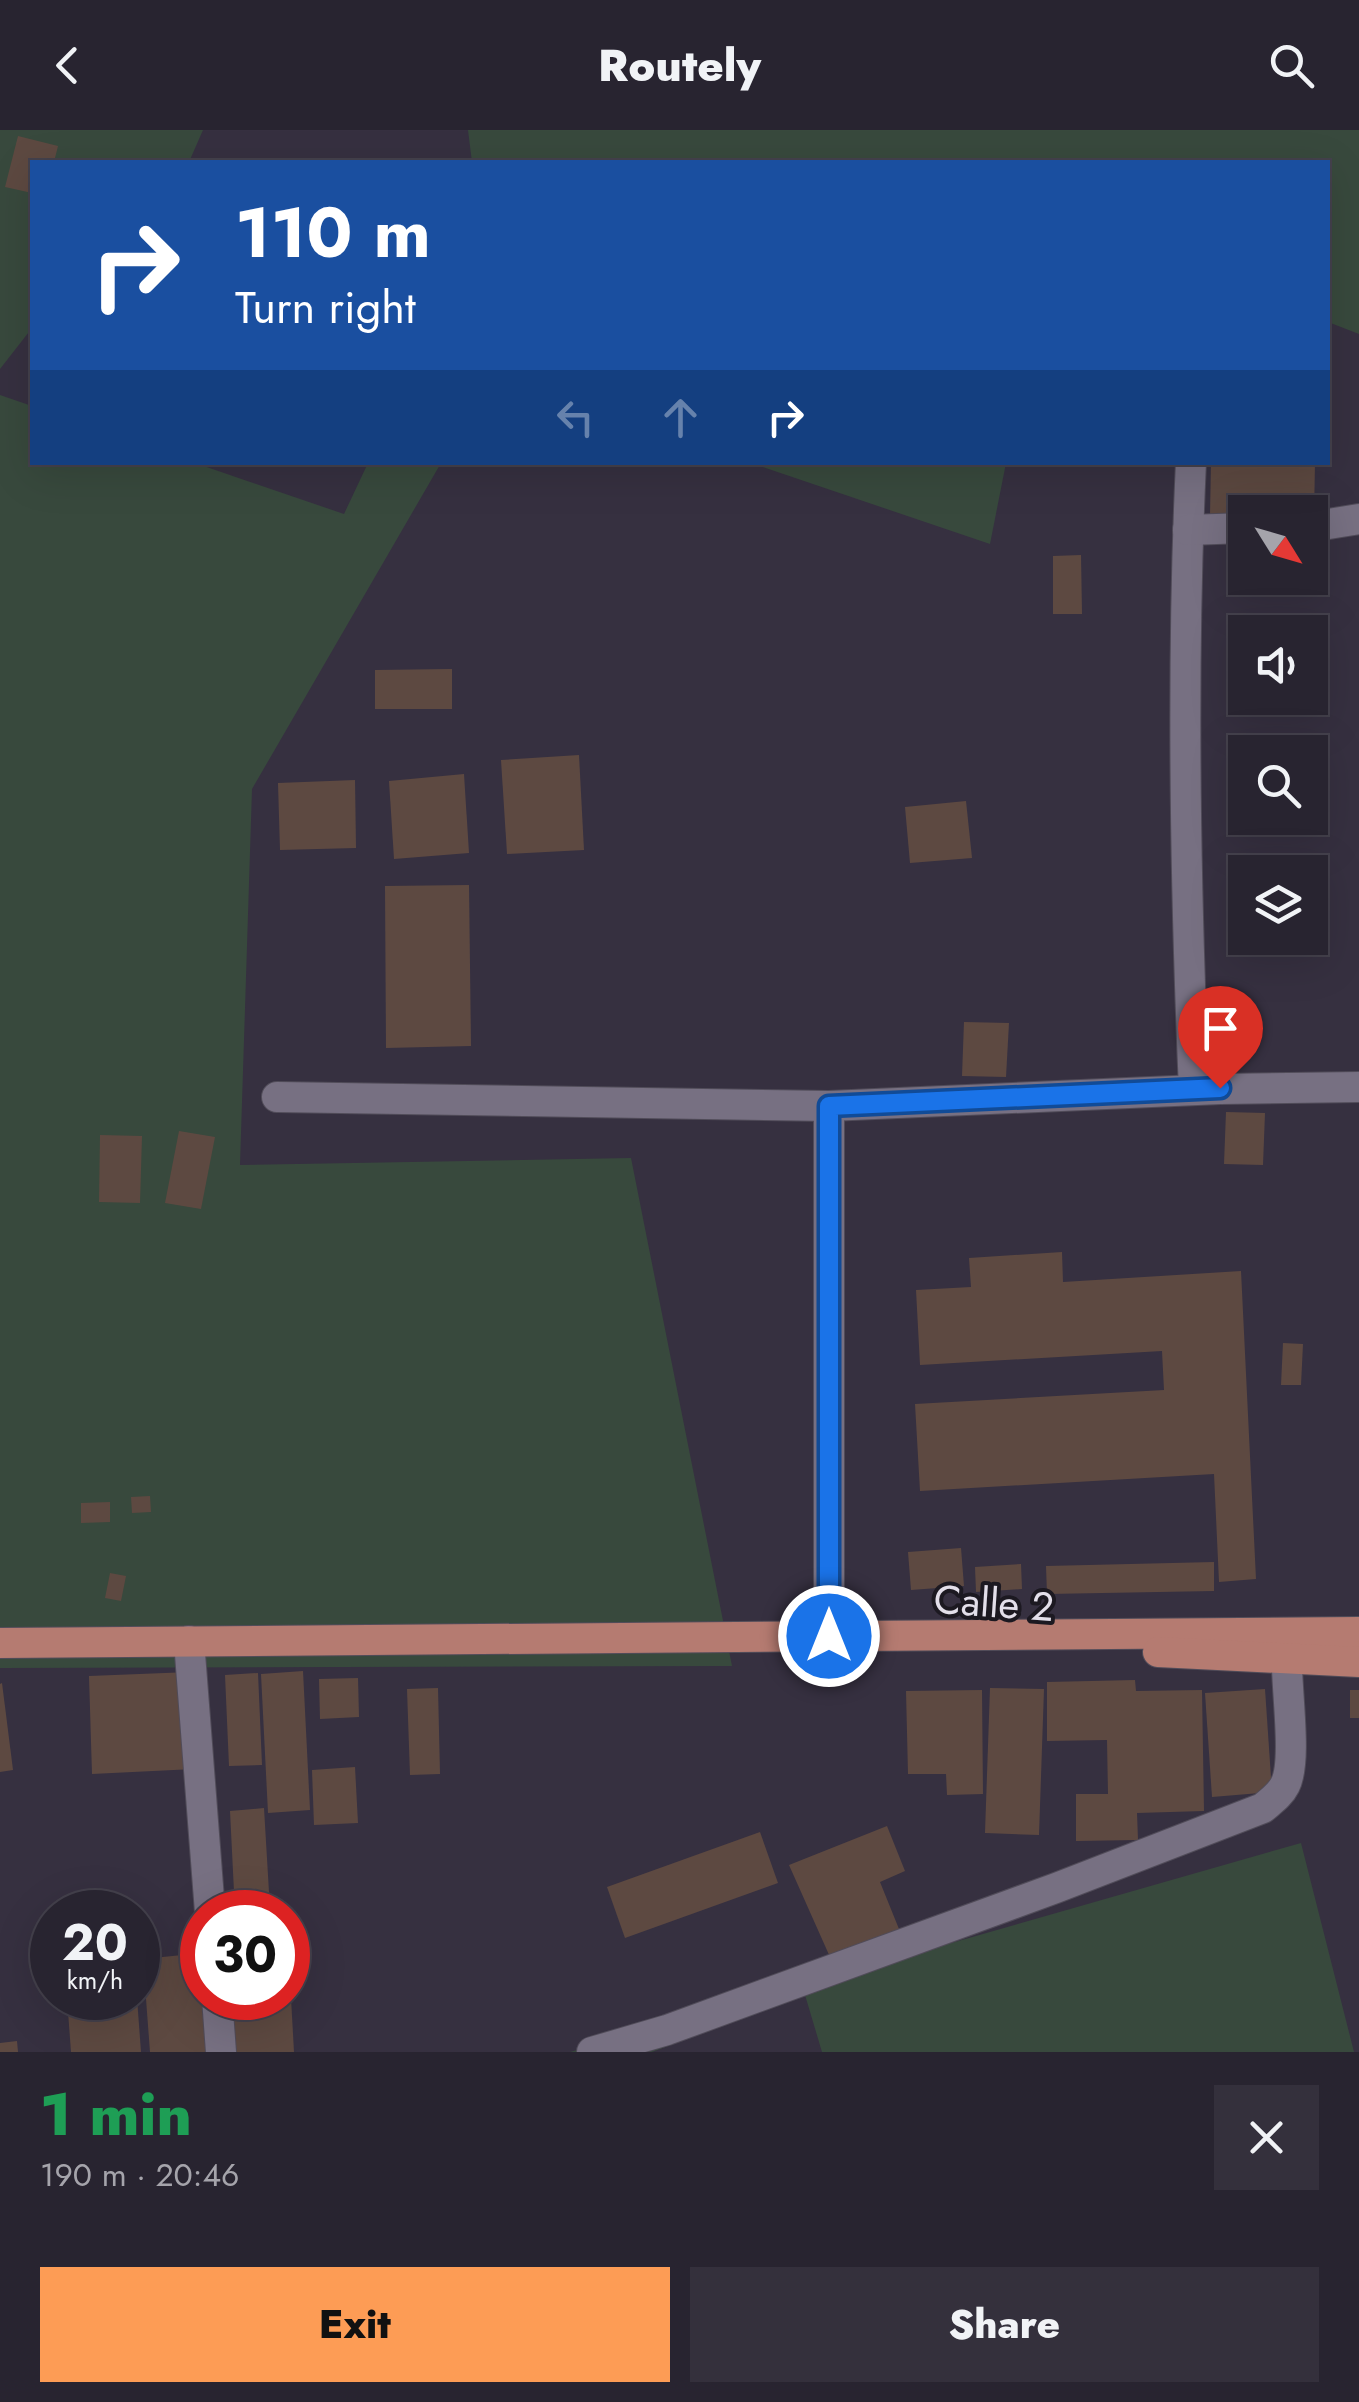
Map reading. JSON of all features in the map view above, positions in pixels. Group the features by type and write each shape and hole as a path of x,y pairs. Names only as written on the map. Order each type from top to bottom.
{"main road":[{"name":"Calle 2","path":"1286,1646 1359,1632"},
{"name":"Calle 2","path":"0,1643 901,1635 1286,1646 1359,1662"}],"street":[{"path":"1191,465 1186,875 1194,1090"},
{"path":"1328,524 1359,520"},
{"path":"1188,530 1228,529"},
{"path":"277,1098 829,1106 1359,1087"},
{"path":"829,1106 829,1636"},
{"path":"188,1641 208,1890"},
{"path":"592,2052 668,2030 1263,1808 1286,1784 1291,1766 1286,1646"},
{"path":"219,2020 222,2052"}],"green space":[{"path":"0,130 203,130 190,160 30,160 30,331 0,369"},
{"path":"468,130 1359,130 1359,334 1330,323 1330,160 472,160"},
{"path":"0,395 30,405 30,465 201,465 344,514 367,465 440,465 252,789 240,1165 631,1158 732,1666 0,1668"},
{"path":"757,465 1006,465 990,544"},
{"path":"1301,1843 1354,2052 822,2052 805,1995 652,2052 570,2052"}],"building":[{"path":"18,136 58,146 54,160 30,160 30,193 5,187"},
{"path":"1211,465 1315,465 1314,495 1228,495 1228,515 1210,516"},
{"path":"1081,555 1082,614 1053,614 1053,556"},
{"path":"452,669 452,709 375,709 375,670"},
{"path":"579,755 584,850 507,854 501,760"},
{"path":"464,774 469,853 394,859 389,781"},
{"path":"355,780 356,848 280,850 278,783"},
{"path":"966,801 972,858 910,863 905,807"},
{"path":"469,885 471,1046 386,1048 385,886"},
{"path":"964,1022 1009,1023 1006,1077 962,1076"},
{"path":"1226,1112 1265,1113 1263,1165 1224,1164"},
{"path":"179,1131 215,1137 201,1209 165,1203"},
{"path":"100,1135 142,1136 140,1203 99,1202"},
{"path":"1062,1252 1063,1282 1241,1271 1256,1579 1219,1582 1214,1474 920,1491 915,1404 1164,1390 1162,1351 920,1365 916,1290 971,1287 969,1258"},
{"path":"1283,1343 1303,1344 1301,1385 1281,1385"},
{"path":"150,1496 151,1512 132,1513 131,1497"},
{"path":"110,1502 110,1522 81,1523 81,1503"},
{"path":"961,1548 964,1586 911,1590 908,1552"},
{"path":"1214,1562 1214,1591 1047,1594 1046,1566"},
{"path":"1021,1564 1022,1589 976,1592 975,1567"},
{"path":"110,1573 126,1576 121,1601 105,1598"},
{"path":"303,1671 310,1810 268,1813 261,1674"},
{"path":"190,1672 194,1769 92,1774 89,1676"},
{"path":"258,1673 262,1765 229,1766 225,1675"},
{"path":"358,1678 359,1717 320,1719 319,1679"},
{"path":"1135,1680 1136,1691 1202,1690 1204,1811 1137,1813 1138,1840 1076,1841 1076,1794 1108,1794 1107,1740 1047,1741 1047,1682"},
{"path":"0,1684 13,1770 0,1772"},
{"path":"438,1688 440,1774 410,1775 407,1689"},
{"path":"990,1688 1044,1689 1039,1835 985,1833"},
{"path":"1265,1689 1272,1792 1212,1797 1205,1693"},
{"path":"982,1690 983,1794 947,1795 946,1774 908,1774 906,1691"},
{"path":"1350,1690 1359,1690 1359,1718 1350,1718"},
{"path":"355,1767 358,1823 314,1825 312,1770"},
{"path":"264,1808 269,1890 234,1890 230,1811"},
{"path":"887,1826 905,1871 880,1882 899,1929 830,1957 789,1865"},
{"path":"760,1832 778,1883 625,1938 607,1887"},
{"path":"180,1955 180,2020 208,2020 216,2052 150,2052 148,2020 160,2020 160,1957"},
{"path":"69,2020 139,2020 141,2052 71,2052"},
{"path":"231,2020 292,2020 294,2052 233,2052"},
{"path":"17,2041 18,2052 0,2052 0,2043"}],"route":[{"path":"829,1636 829,1106 1220,1088"}]}
